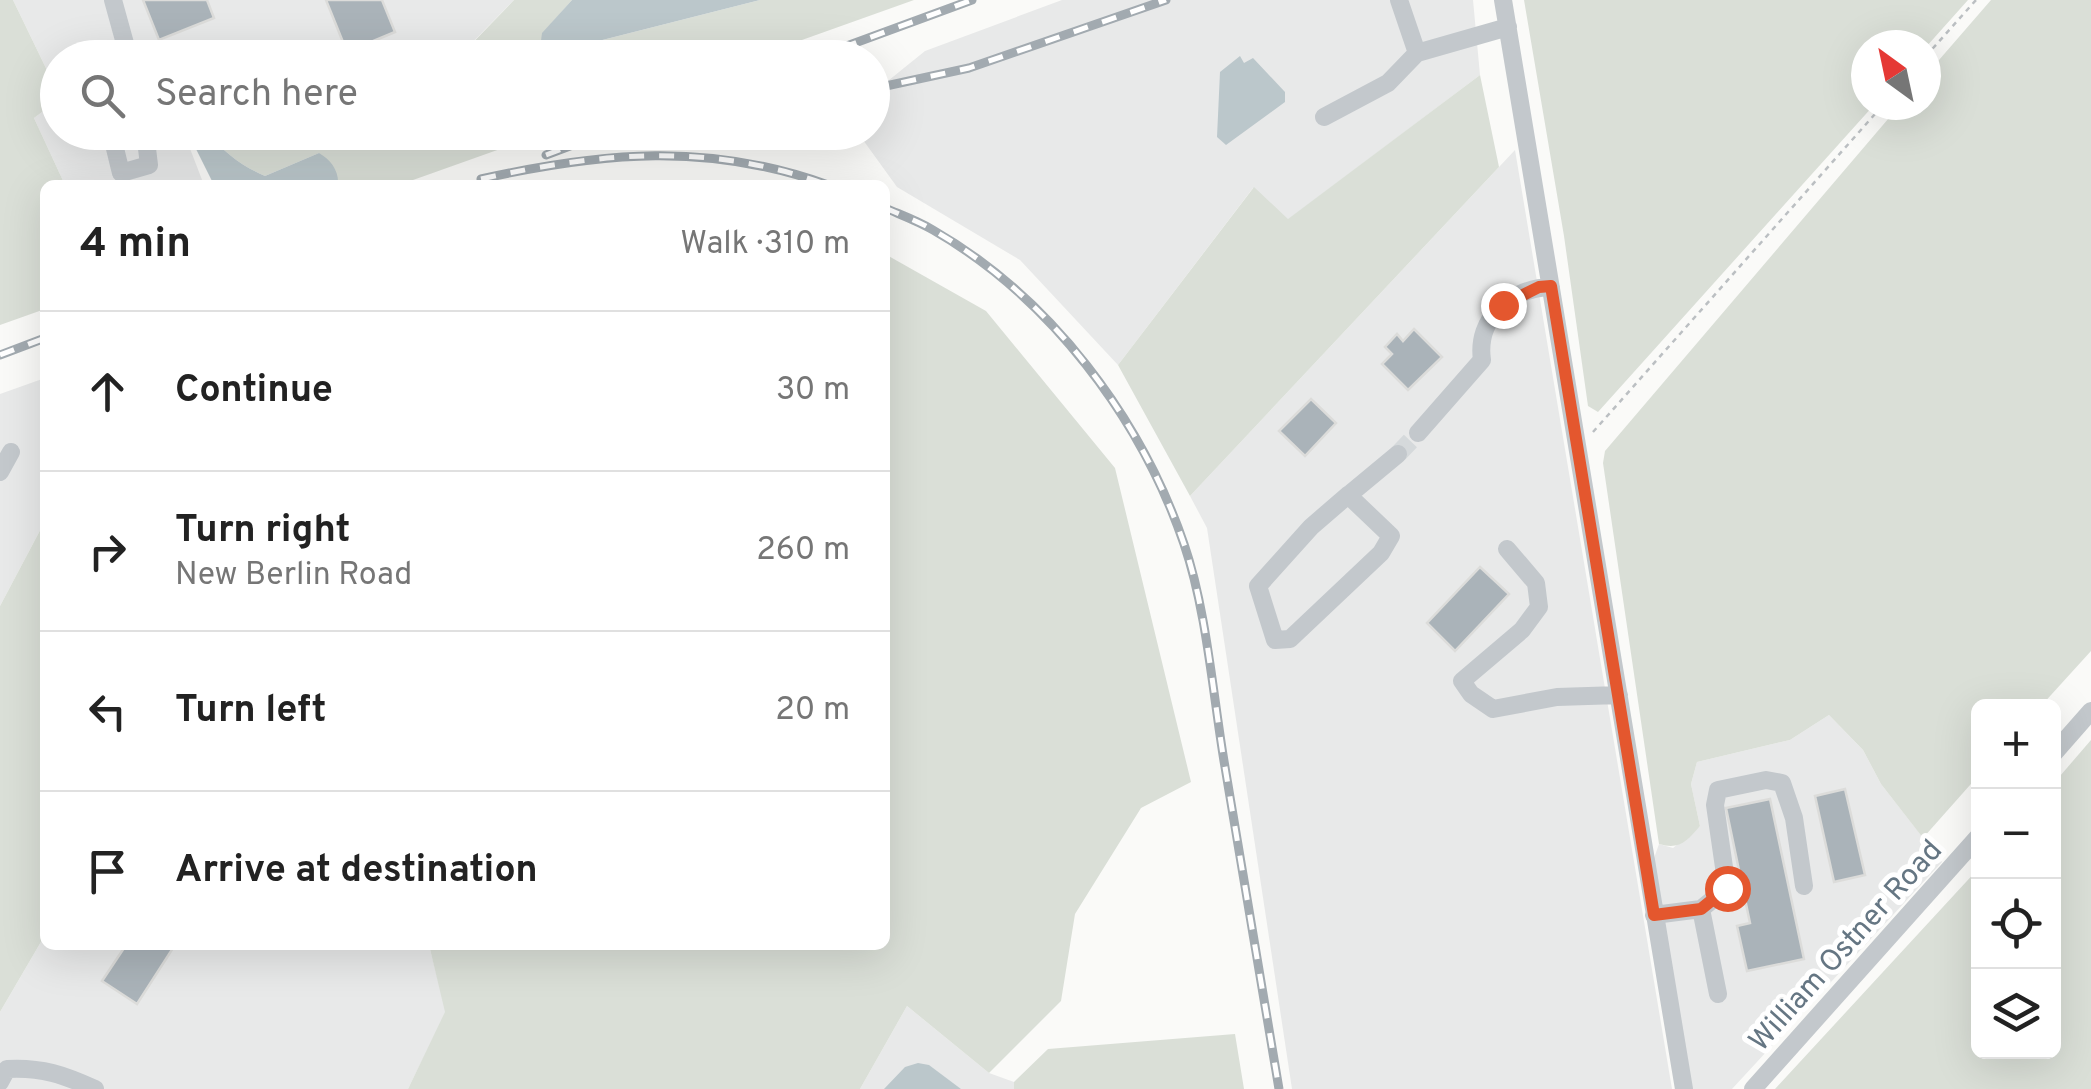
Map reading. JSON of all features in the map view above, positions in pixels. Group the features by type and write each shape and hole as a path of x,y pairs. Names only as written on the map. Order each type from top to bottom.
{"street":[{"path":"112,0 124,40"},
{"path":"1399,0 1418,53"},
{"path":"1503,0 1684,1089"},
{"path":"1324,118 1388,83 1418,53 1508,27"},
{"path":"116,150 121,172 149,165 147,150"},
{"path":"1418,434 1482,360 1480,339 1488,320 1516,296 1551,286"},
{"path":"0,472 12,452"},
{"path":"1348,495 1391,536 1380,553 1290,639 1275,640 1258,586 1311,528 1348,495 1398,454"},
{"path":"1507,549 1536,583 1538,607 1522,630 1462,682 1471,694 1493,709 1557,698 1618,694"},
{"path":"2061,745 2091,711"},
{"path":"1654,915 1701,909 1727,888 1715,805 1718,790 1766,780 1782,783 1794,818 1804,886"},
{"name":"William Ostner Road","path":"1752,1089 1971,845"},
{"path":"1701,909 1718,994"},
{"path":"0,1082 8,1069 32,1068 56,1072 95,1089"}],"path":[{"path":"1941,39 1976,0"},
{"path":"1579,448 1870,120"}],"shaded area":[{"path":"0,0 13,0 40,56 40,114 34,118 40,131 40,150 49,150 63,180 40,180 40,311 0,325"},
{"path":"13,0 514,0 475,40 40,40 40,56"},
{"path":"514,0 572,0 542,34 548,40 475,40"},
{"path":"572,0 760,0 602,40 541,40 542,33"},
{"path":"760,0 914,0 802,40 602,40"},
{"path":"1062,0 1473,0 1480,75 1288,220 1253,188 1118,365 1020,260 897,187 870,150 890,150 890,79 925,51"},
{"path":"1524,0 1968,0 1941,30 1851,30 1851,120 1861,120 1598,412 1588,406"},
{"path":"1991,0 2091,0 2091,651 2047,699 1971,699 1971,784 1923,838 1881,784 1863,750 1829,715 1790,740 1697,762 1691,784 1700,826 1682,843 1659,844 1603,463 1605,451 1887,120 1941,120 1941,58"},
{"path":"1240,56 1244,63 1253,58 1285,92 1285,102 1226,145 1217,137 1220,72"},
{"path":"1480,75 1499,167 1190,496 1118,365 1254,187 1288,219"},
{"path":"49,150 191,150 202,180 63,180"},
{"path":"196,150 225,150 265,176 319,153 333,166 338,180 212,180"},
{"path":"225,150 497,150 413,180 334,180 319,153 265,176"},
{"path":"1515,150 1672,1089 1292,1089 1207,528 1190,496"},
{"path":"890,257 986,311 1115,468 1191,782 1141,808 1075,914 1061,1001 989,1073 907,1006 860,1089 408,1089 445,1012 430,950 890,950"},
{"path":"40,380 40,530 0,606 0,394"},
{"path":"40,530 40,944 0,1012 0,606"},
{"path":"1829,715 1863,750 1881,784 1942,862 1732,1089 1691,1089 1652,864 1659,844 1673,848 1700,826 1691,784 1697,762 1790,740"},
{"path":"2091,740 2091,1089 1775,1089 1971,877 1971,1059 2061,1059 2061,775"},
{"path":"40,944 40,950 430,950 446,1012 408,1089 0,1089 0,1012"},
{"path":"907,1006 989,1073 1014,1082 1014,1089 860,1089"},
{"path":"1235,1034 1244,1089 1014,1089 1014,1082 1048,1049"},
{"path":"929,1065 961,1089 884,1089 905,1067"}],"building":[{"path":"143,0 207,0 214,18 159,40"},
{"path":"326,0 382,0 395,32 376,40 342,40"},
{"path":"1414,329 1442,357 1408,390 1382,364 1392,354 1385,347 1397,334 1403,341"},
{"path":"1311,399 1336,423 1305,456 1279,431"},
{"path":"1480,567 1509,594 1455,651 1427,623"},
{"path":"1845,789 1865,875 1834,882 1815,796"},
{"path":"1770,799 1804,959 1747,971 1737,926 1750,923 1726,808"},
{"path":"123,950 172,950 137,1004 102,981"}],"tunnel":[{"path":"1398,454 1418,433"}],"railway":[{"path":"863,40 972,0"},
{"path":"890,85 969,68 1166,0"},
{"path":"546,155 559,150"},
{"path":"481,179 570,162 655,156 741,162 812,180"},
{"path":"890,210 927,227 976,258 1052,326 1117,407 1166,497 1192,570 1204,626 1279,1089"},
{"path":"0,355 40,340"}],"route":[{"path":"1503,305 1516,296 1551,286 1654,915 1701,909 1727,888"}]}
